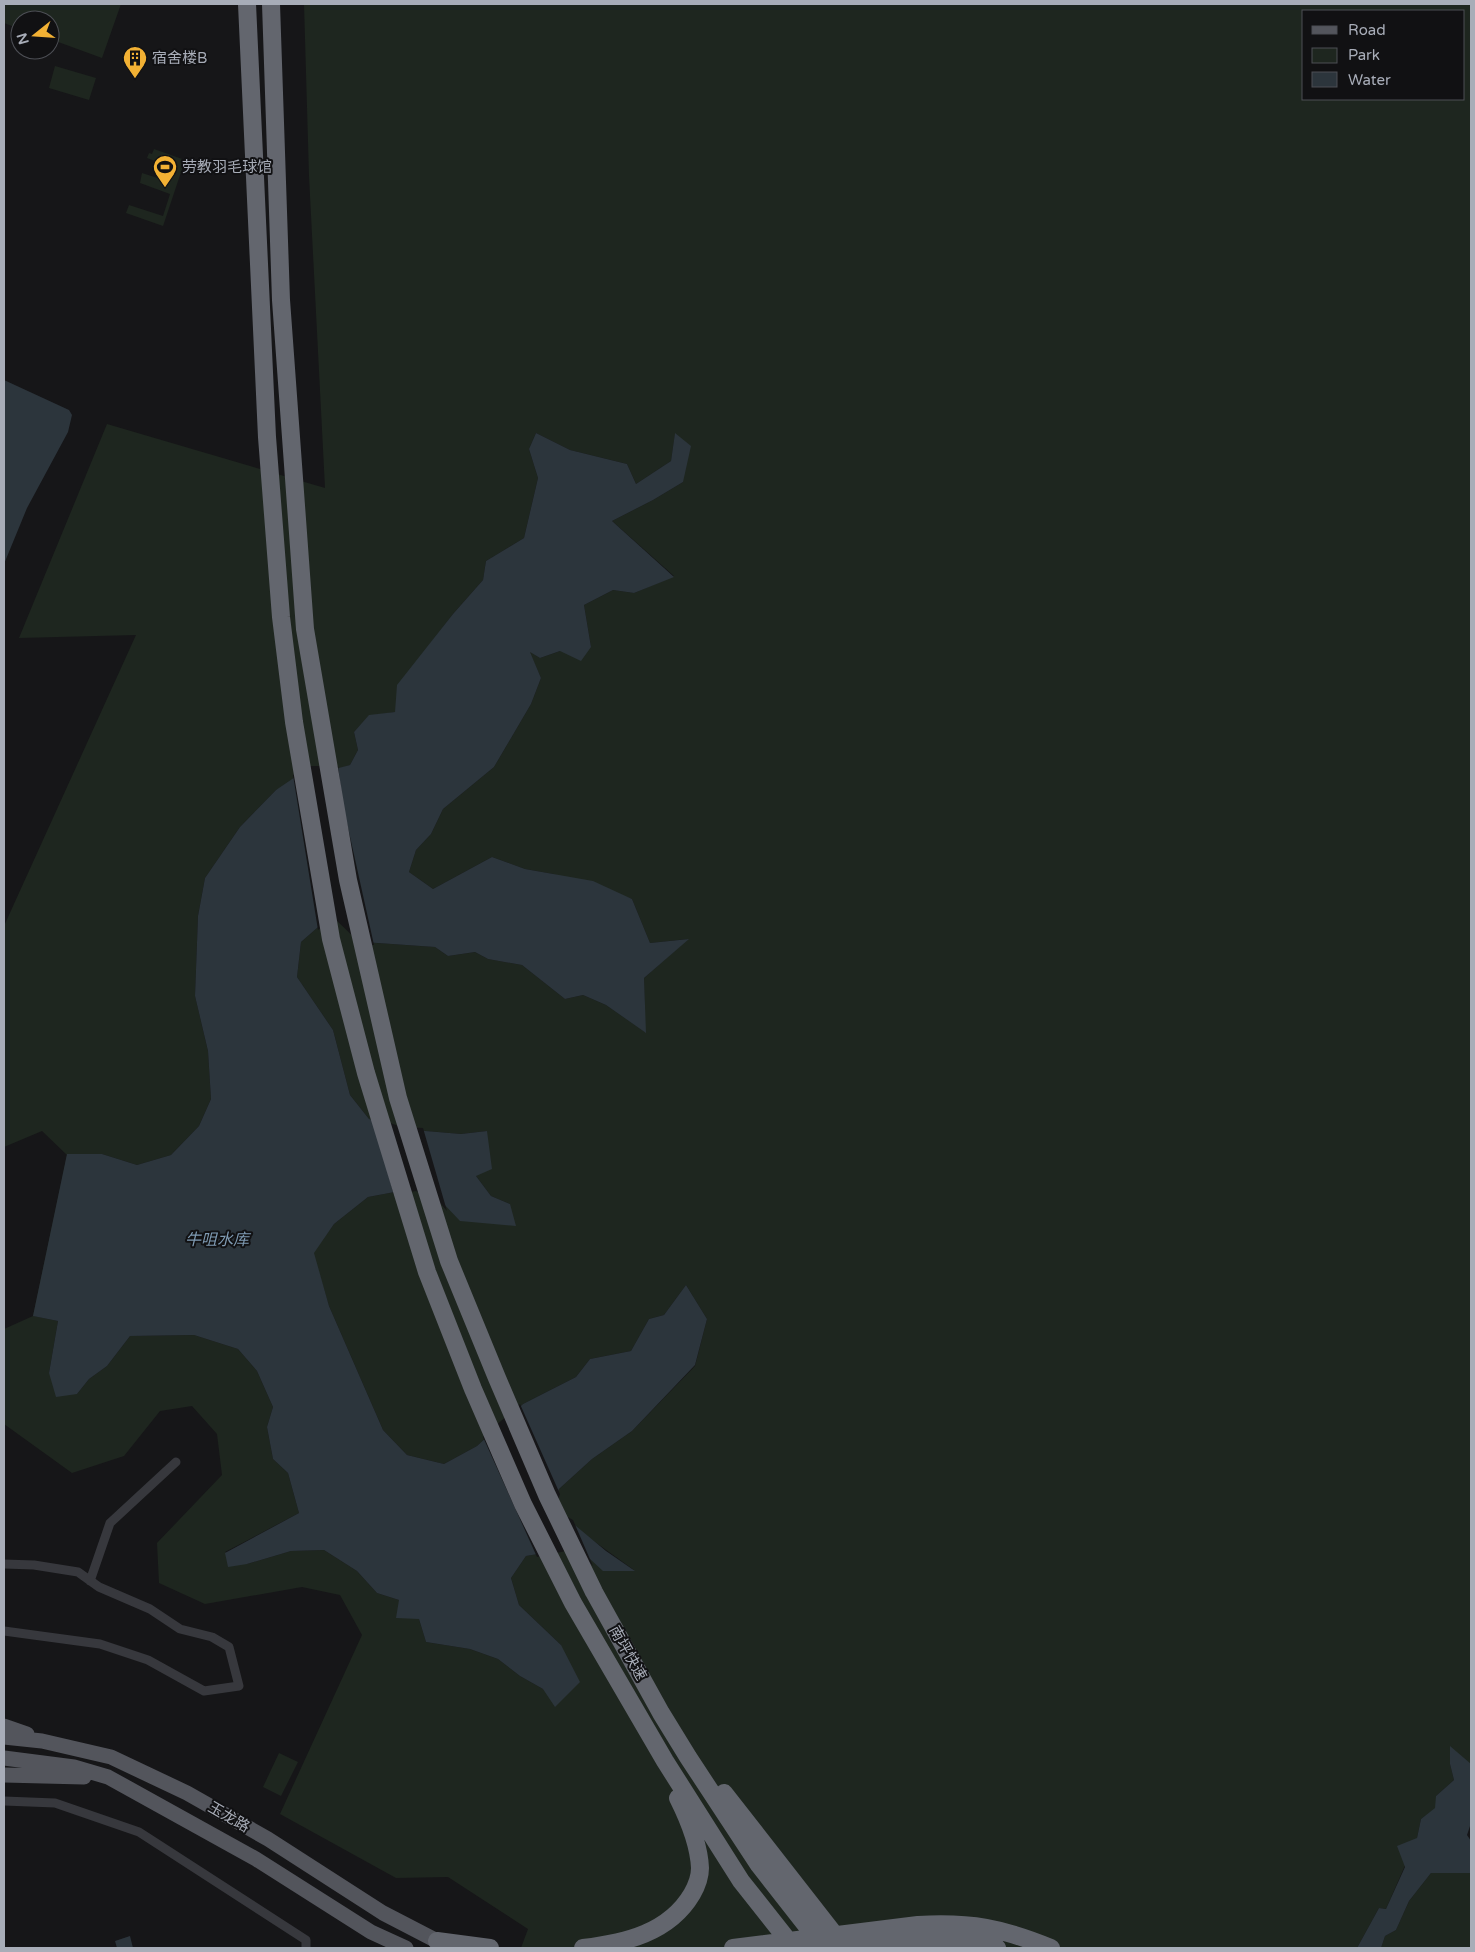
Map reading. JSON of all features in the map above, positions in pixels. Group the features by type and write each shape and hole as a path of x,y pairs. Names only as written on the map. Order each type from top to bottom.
{"highway":[{"name":"南坪快速","path":"247,4 267,437 281,617 294,722 331,939 366,1073 428,1272 473,1389 523,1504 573,1603 641,1721"},
{"name":"南坪快速","path":"271,4 281,300 305,629 348,880 398,1098 449,1261 546,1495 594,1592 661,1713"},
{"path":"661,1713 688,1758 759,1865 824,1948"},
{"path":"661,1713 845,1948"},
{"path":"583,1948 631,1938 669,1921 685,1906 695,1888 700,1870 698,1851 692,1831 641,1721"},
{"path":"641,1721 741,1881 794,1948"},
{"path":"849,1948 891,1935 945,1923 998,1929 1051,1948"},
{"path":"733,1948 891,1935 997,1948"},
{"path":"437,1941 458,1948"},
{"path":"437,1941 490,1948"}],"main road":[{"path":"4,1726 42,1742"},
{"name":"玉龙路","path":"4,1737 42,1742 111,1757 187,1794 268,1840 383,1912 437,1941"},
{"name":"玉龙路","path":"4,1758 74,1767 108,1777 256,1859 371,1932 406,1948"},
{"path":"4,1776 108,1777"}],"street":[{"path":"90,1581 110,1523 176,1462"},
{"path":"4,1564 34,1564 78,1572 99,1587 150,1609 180,1629 212,1637 229,1648 240,1686 204,1691 148,1660 100,1644 4,1631"},
{"path":"4,1801 55,1803 139,1832 306,1940 306,1948"}],"green space":[{"path":"4,4 121,4 102,58 60,43 60,10 10,10 10,25 4,23"},
{"path":"304,4 1471,4 1471,1764 1450,1764 1454,1780 1436,1796 1436,1808 1421,1819 1417,1838 1386,1909 1379,1908 1357,1948 521,1948 528,1929 448,1877 396,1878 280,1814 362,1635 340,1595 302,1587 205,1604 159,1583 157,1543 222,1475 217,1434 192,1406 160,1411 124,1456 72,1473 4,1424 4,1329 33,1316 67,1155 42,1131 4,1147 4,926 136,635 19,638 107,424 325,488 309,176","holes":["536,433 570,450 627,464 636,484 671,461 675,434 683,482 612,521 674,576 634,593 613,590 584,605 591,647 560,651 540,658 529,651 541,678 531,704 494,767 443,809 431,834 416,850 409,872 433,889 492,857 525,869 553,874 632,899 650,943 688,939 644,978 645,1032 606,1005 583,995 565,999 522,965 488,959 475,952 448,956 435,947 363,942 333,914 301,942 297,977 333,1030 350,1095 369,1119 402,1129 461,1134 487,1131 476,1176 491,1196 510,1204 416,1188 368,1197 334,1224 313,1253 329,1306 383,1430 407,1455 444,1464 477,1446 523,1404 576,1377 590,1359 631,1351 649,1319 664,1315 686,1285 707,1319 695,1366 632,1431 592,1459 559,1489 552,1511 634,1570 567,1549 526,1556 511,1578 519,1605 561,1645 543,1689 520,1676 498,1659 470,1649 426,1642 419,1619 399,1600 377,1593 357,1571 324,1550 291,1551 247,1564 225,1552 299,1513 288,1473 273,1459 267,1427 273,1407 257,1371 238,1349 194,1335 130,1336 107,1366 89,1379 77,1394 49,1373 58,1321 34,1316 102,1154 137,1165 171,1155 199,1126 211,1099 208,1051 195,996 198,916 205,878 240,827 276,790 350,765 358,750 354,732 369,716 395,712 430,644 483,580 486,561 524,538 538,478 529,449"]},
{"path":"55,66 96,78 89,100 49,88"},
{"name":"劳教羽毛球馆","path":"154,149 185,160 163,226 126,213 129,205 163,216 170,194 140,183 142,173 167,181 171,167 147,158"},
{"path":"279,1753 298,1762 281,1796 263,1787"},
{"path":"1431,1873 1471,1873 1471,1948 1381,1948 1385,1936 1396,1930 1409,1901"}],"water":[{"path":"4,380 69,410 72,415 68,432 27,508 4,564"},
{"name":"牛咀水库","path":"536,433 570,450 627,464 636,484 671,461 675,433 691,446 683,482 612,521 674,577 634,593 613,590 584,605 591,647 581,661 560,651 540,658 530,652 541,678 531,704 494,767 443,809 431,834 416,850 409,872 433,889 492,857 525,869 593,881 632,899 650,943 689,939 644,978 646,1033 606,1005 583,995 565,999 522,965 488,959 475,952 448,956 435,947 363,942 333,914 301,942 297,977 333,1030 350,1095 369,1119 402,1129 461,1134 487,1131 492,1169 476,1176 491,1196 510,1204 516,1226 460,1221 442,1202 416,1188 368,1197 334,1224 314,1253 329,1306 383,1430 407,1455 444,1464 477,1446 523,1404 576,1377 590,1359 631,1351 649,1319 664,1315 686,1285 707,1319 695,1365 632,1431 592,1459 559,1489 552,1511 576,1526 606,1551 635,1571 603,1571 590,1559 567,1549 526,1556 511,1578 519,1605 561,1645 580,1682 555,1707 543,1689 520,1676 498,1659 470,1649 426,1642 419,1619 396,1618 399,1600 377,1593 357,1571 324,1550 291,1551 247,1564 228,1567 225,1553 299,1513 288,1473 273,1459 267,1427 273,1407 257,1371 238,1349 194,1335 130,1336 107,1366 89,1379 77,1394 56,1397 49,1373 58,1321 33,1316 67,1154 102,1154 137,1165 171,1155 199,1126 211,1099 208,1051 195,996 198,916 205,878 240,827 276,790 307,769 335,769 350,765 358,750 354,732 369,715 395,712 397,685 453,614 483,580 486,561 524,538 538,478 529,449"},
{"path":"1450,1746 1471,1764 1471,1823 1467,1835 1471,1841 1471,1873 1431,1873 1409,1901 1396,1930 1385,1936 1381,1948 1357,1948 1379,1908 1386,1909 1405,1867 1397,1846 1417,1838 1421,1819 1435,1808 1436,1796 1454,1780 1450,1764"},
{"path":"130,1936 133,1948 117,1948 115,1941"}],"pier":[{"path":"306,766 338,766 343,805 374,945 361,944 333,917 318,930 293,775"},
{"path":"372,1117 402,1127 423,1128 447,1211 441,1204 416,1191 394,1195"},
{"path":"520,1404 560,1494 555,1510 573,1520 593,1566 588,1561 566,1551 537,1557 483,1437"}],"place":[{"name":"宿舍楼B","path":"135,79"},
{"name":"劳教羽毛球馆","path":"165,188"}]}
